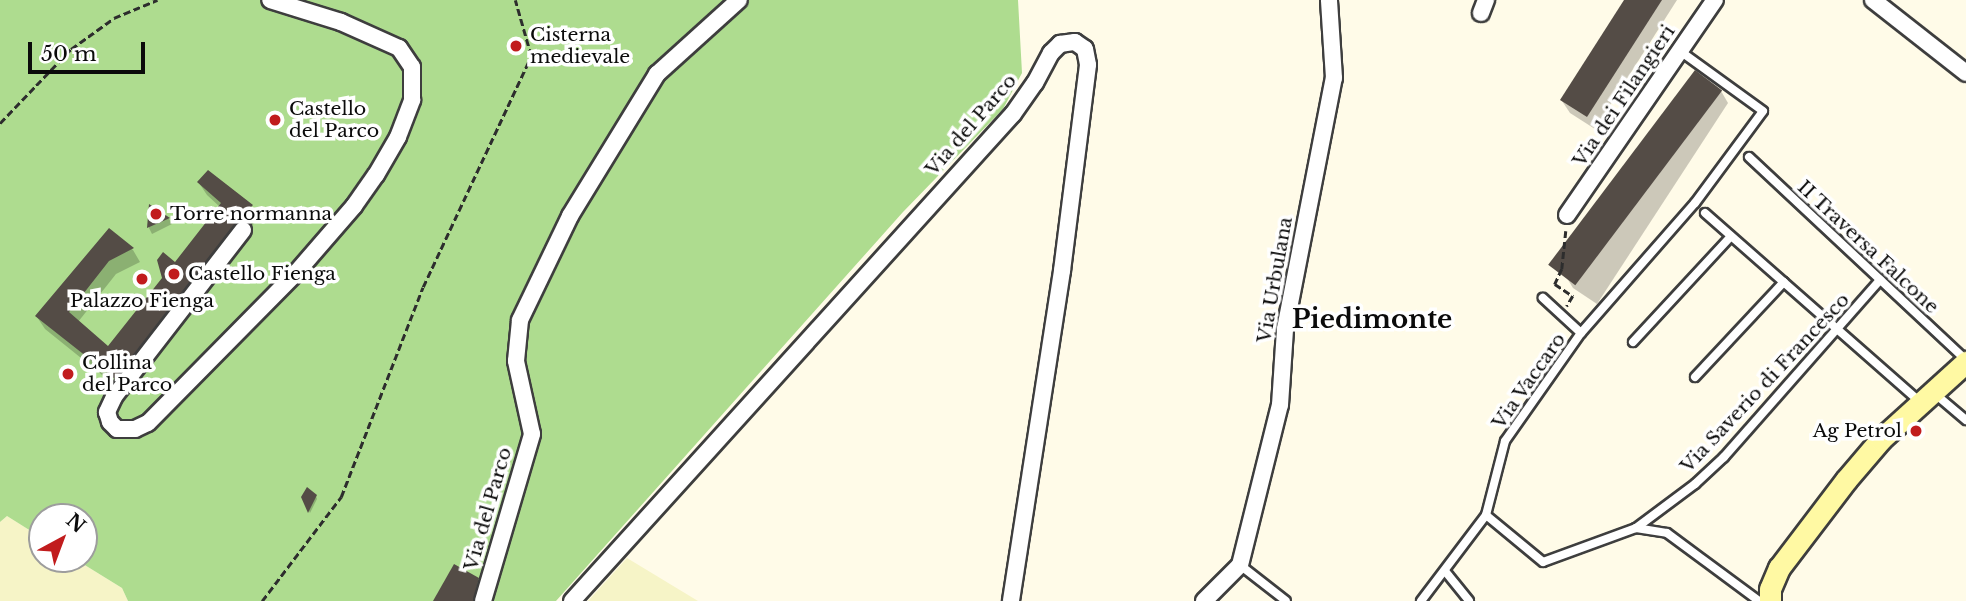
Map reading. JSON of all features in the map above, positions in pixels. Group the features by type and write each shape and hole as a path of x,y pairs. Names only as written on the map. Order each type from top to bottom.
{"main road":[{"path":"1770,601 1770,589 1779,568 1837,491 1881,439 1966,361"}],"street":[{"path":"243,230 114,397 107,412 110,422 117,429 135,429 148,423 296,273 355,206 376,175 398,138 412,100 412,67 399,48 341,22 270,0"},
{"name":"Via del Parco","path":"483,601 532,434 516,362 520,320 570,216 657,74 739,0"},
{"name":"Via Urbulana","path":"1240,565 1280,405 1285,329 1332,89 1329,0"},
{"name":"Via dei Filangieri","path":"1567,215 1715,0"},
{"path":"1873,0 1966,73"},
{"name":"Via del Parco","path":"572,601 1013,114 1035,83 1051,52 1060,44 1075,42 1085,49 1088,65 1062,271 1011,601"},
{"path":"1204,601 1240,565"}],"lane":[{"path":"1581,333 1695,203 1763,111 1680,51"},
{"name":"II Traversa Falcone","path":"1749,157 1966,361"},
{"path":"1705,213 1839,329 1926,397 1966,420"},
{"path":"1633,342 1731,236"},
{"name":"Via Saverio di Francesco","path":"1486,515 1543,562 1636,528 1695,484 1724,457 1880,280"},
{"path":"1695,377 1784,282"},
{"name":"Via Vaccaro","path":"1486,515 1505,441 1581,333 1543,298"},
{"path":"1421,601 1486,515"},
{"path":"1636,528 1667,533 1759,601"},
{"path":"1240,565 1286,601"},
{"path":"1445,571 1469,601"}],"path":[{"path":"0,123 71,49 114,18 157,0"},
{"path":"262,601 341,497 423,287 531,56 515,0"},
{"name":"Via Vaccaro","path":"1561,314 1573,296 1555,284 1562,269 1567,215"}],"shaded area":[{"path":"7,516 28,529 28,573 98,573 122,588 128,601 0,601 0,522"},
{"path":"627,558 698,601 588,601"}],"green space":[{"path":"0,0 1018,0 1022,73 1003,109 903,212 556,601 128,601 122,588 98,573 98,503 28,503 28,529 7,516 0,522"}],"building":[{"path":"1624,0 1662,0 1587,117 1560,100"},
{"path":"1695,70 1722,90 1575,285 1548,265"},
{"name":"Castello Fienga","path":"208,170 253,205 235,224 115,379 35,316 109,228 134,248 109,261 69,312 108,346 162,278 157,260 163,252 175,262 221,203 197,182"},
{"name":"Torre normanna","path":"149,204 170,218 147,228"},
{"path":"307,487 317,495 308,513 301,497"},
{"path":"454,564 479,578 473,601 433,601"}],"place":[{"name":"Cisterna medievale","path":"516,46"},
{"name":"Castello del Parco","path":"275,120"},
{"name":"Torre normanna","path":"156,214"},
{"name":"Castello Fienga","path":"174,274"},
{"name":"Palazzo Fienga","path":"142,279"},
{"name":"Collina del Parco","path":"68,374"},
{"name":"Ag Petrol","path":"1916,431"}],"district":[{"name":"Piedimonte","path":"1372,320"}]}
